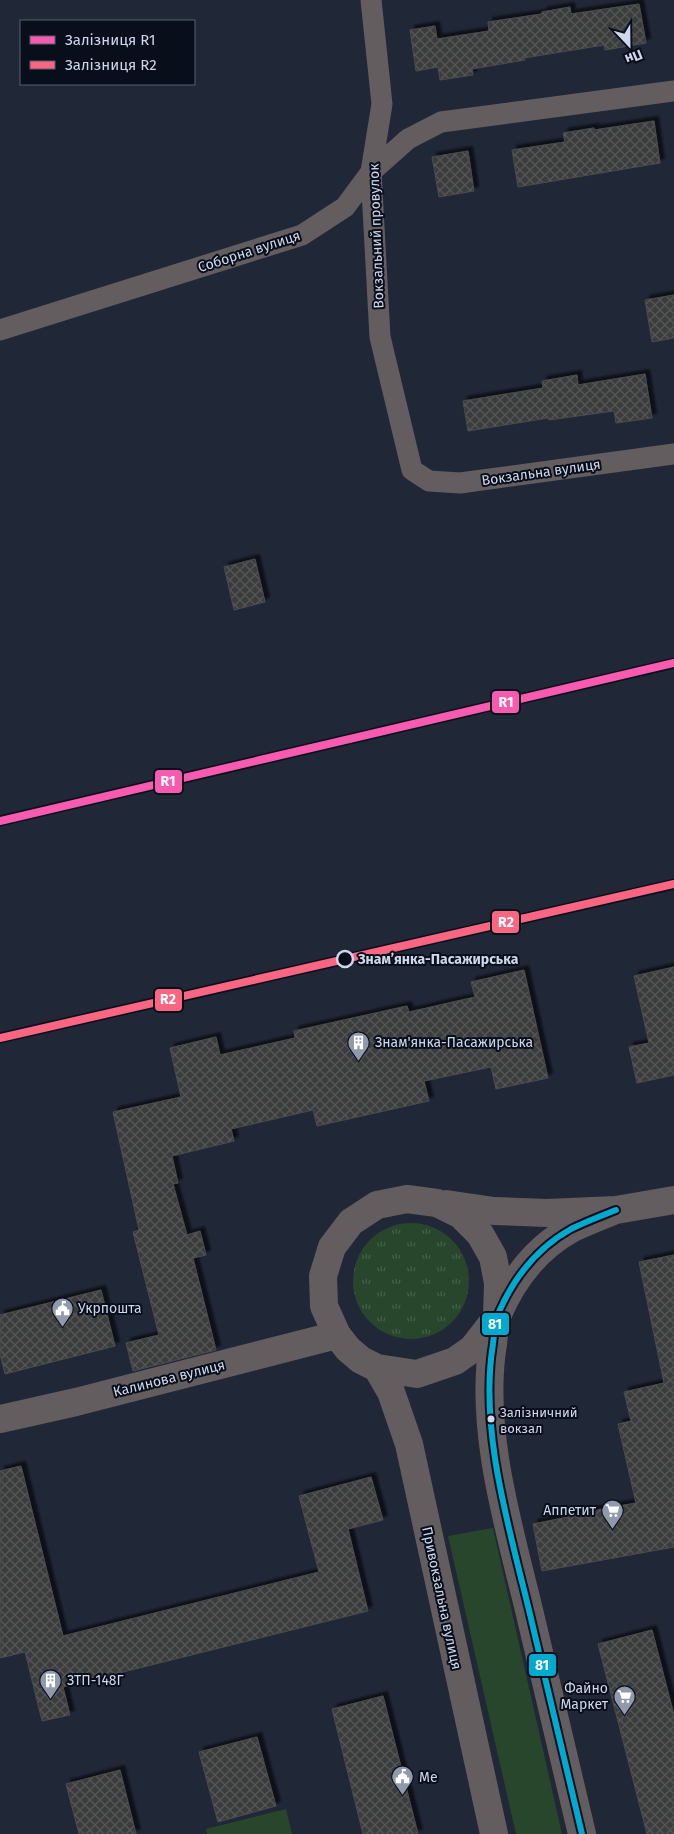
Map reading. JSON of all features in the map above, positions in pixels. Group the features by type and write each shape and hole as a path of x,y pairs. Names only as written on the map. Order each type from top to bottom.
{"street":[{"name":"Вокзальний провулок","path":"372,0 382,104 371,172 380,337 412,470"},
{"name":"Соборна вулиця","path":"0,330 302,235 345,207 371,172 408,139 441,122 674,91"},
{"name":"Вокзальна вулиця","path":"412,470 429,481 460,482 674,454"},
{"path":"616,1210 570,1230 541,1251 521,1272 508,1293 497,1317 472,1349 455,1361 417,1374 377,1368 361,1360 337,1335 324,1306 323,1276 332,1246 351,1222 377,1205 407,1199 494,1211 547,1213 616,1210 674,1200"},
{"path":"437,1203 461,1215 480,1234 493,1257 498,1283 497,1317 490,1360 489,1399 495,1456 506,1511 582,1834"},
{"name":"Калинова вулиця","path":"0,1419 76,1402 337,1335"},
{"name":"Привокзальна вулиця","path":"377,1368 391,1392 409,1444 494,1834"}],"green space":[{"path":"411,1223 433,1227 443,1232 452,1240 460,1249 465,1259 469,1281 465,1303 460,1313 452,1322 443,1330 433,1335 411,1339 389,1335 379,1330 370,1322 362,1313 357,1303 353,1281 357,1259 362,1249 370,1240 379,1232 389,1227"},
{"path":"493,1528 562,1834 516,1834 448,1536"},
{"path":"286,1809 292,1834 207,1834 206,1829"}],"building":[{"path":"639,4 646,43 605,50 604,45 524,58 525,60 472,69 473,75 440,80 438,67 416,71 410,30 435,26 437,39 489,31 488,22 542,14 542,12 570,7 571,14"},
{"path":"654,121 660,163 518,187 512,150 565,142 563,133"},
{"path":"468,151 474,191 439,197 432,157"},
{"path":"674,295 674,338 652,342 645,300"},
{"path":"645,374 652,418 616,423 614,411 549,420 548,418 468,431 463,401 543,388 542,381 577,375 578,385"},
{"path":"255,559 265,602 234,610 224,567"},
{"path":"674,967 674,1075 637,1083 629,1047 649,1043 634,976"},
{"name":"Знам'янка-Пасажирська","path":"524,970 548,1078 496,1089 491,1067 424,1081 429,1101 317,1126 313,1110 231,1129 234,1141 172,1156 178,1183 173,1184 187,1235 200,1231 206,1255 193,1258 216,1350 133,1371 126,1343 159,1335 133,1232 139,1230 113,1112 181,1097 170,1048 216,1037 220,1055 295,1038 294,1031 407,1006 409,1012 475,997 471,982"},
{"path":"674,1255 674,1547 542,1571 533,1524 568,1517 568,1515 636,1503 618,1424 631,1421 624,1392 664,1383 639,1262"},
{"path":"101,1290 115,1346 5,1374 0,1354 0,1315"},
{"path":"21,1466 63,1636 319,1572 299,1496 371,1477 383,1520 348,1529 368,1611 63,1687 70,1715 42,1721 25,1652 0,1658 0,1471"},
{"path":"652,1630 674,1715 674,1834 647,1834 598,1644"},
{"path":"383,1696 418,1834 363,1834 332,1709"},
{"path":"257,1737 276,1806 218,1822 199,1752"},
{"path":"120,1770 136,1834 79,1834 66,1784"}],"rail line":[{"name":"R1","path":"0,821 674,663"},
{"name":"R2","path":"0,1038 674,884"}],"transit line":[{"name":"81","path":"582,1834 500,1487 490,1414 490,1378 497,1317 511,1289 527,1266 547,1245 571,1229 616,1210"}],"place":[{"name":"Знам’янка-Пасажирська","path":"345,959"},
{"name":"Знам'янка-Пасажирська","path":"359,1061"},
{"name":"Укрпошта","path":"62,1327"},
{"name":"Залізничний вокзал","path":"491,1419"},
{"name":"Аппетит","path":"612,1529"},
{"name":"ЗТП-148Г","path":"51,1699"},
{"name":"Файно Маркет","path":"624,1715"},
{"name":"Me","path":"403,1796"}]}
